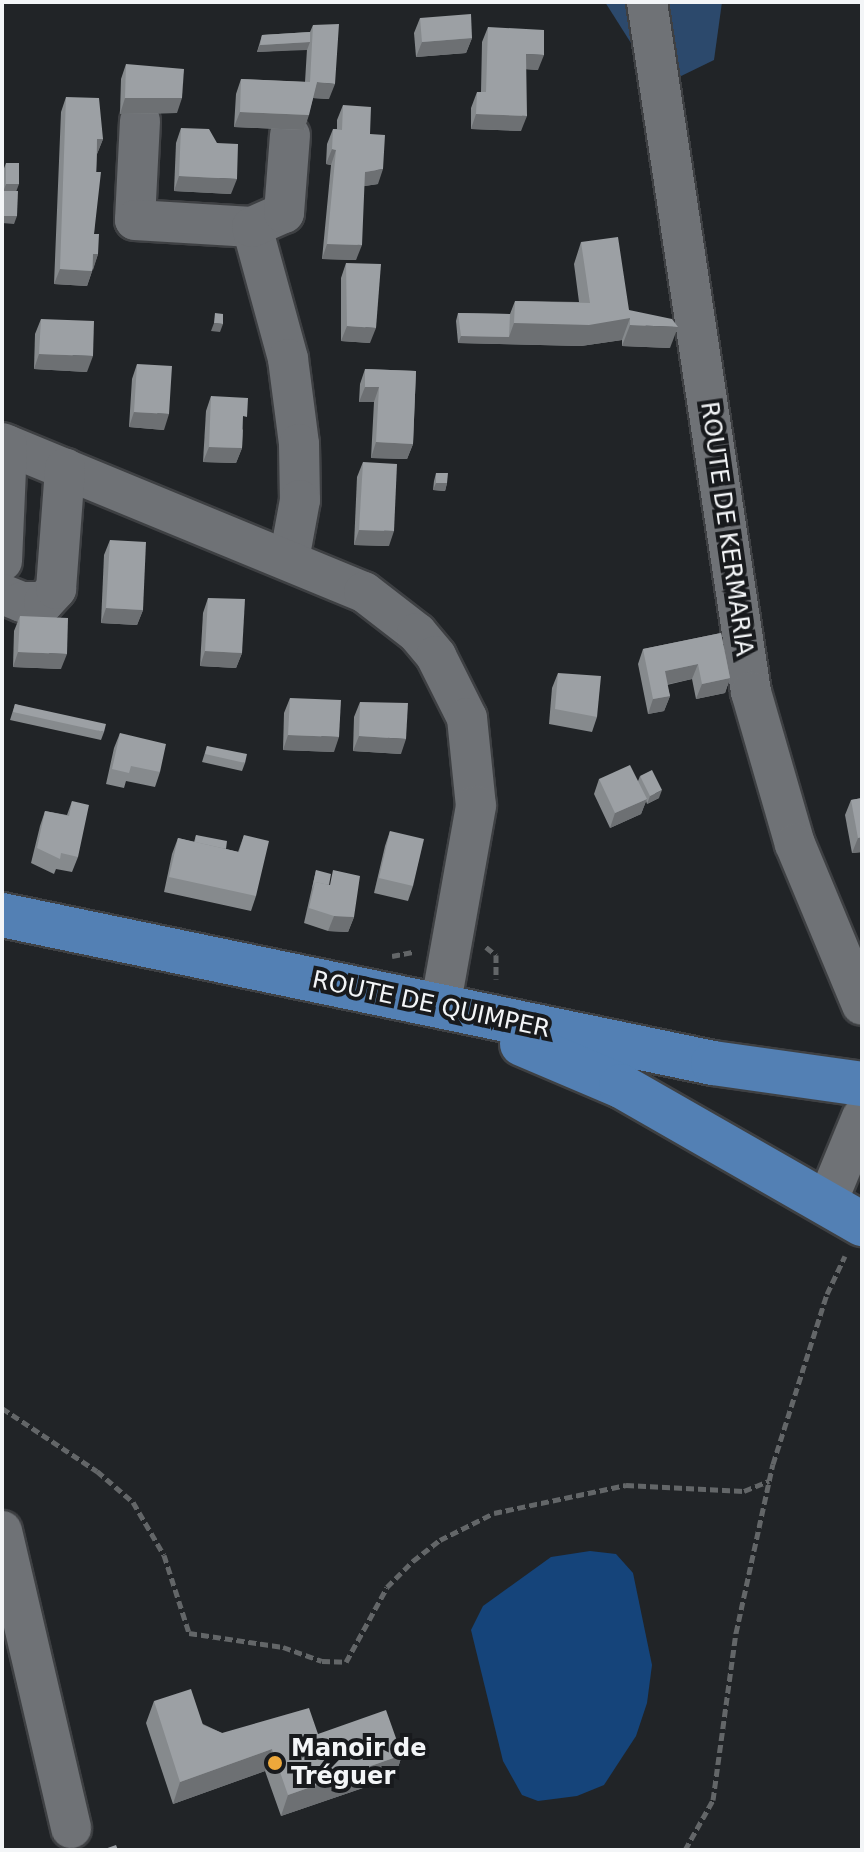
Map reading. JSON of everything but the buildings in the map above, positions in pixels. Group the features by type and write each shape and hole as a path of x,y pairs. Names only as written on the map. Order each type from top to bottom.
{"main road":[{"name":"ROUTE DE QUIMPER","path":"2,915 758,1072 862,1084"},
{"path":"440,1008 621,1086 850,1216"}],"street":[{"name":"ROUTE DE KERMARIA","path":"651,19 676,216 757,721 795,844 862,1005"},
{"path":"140,121 135,220 252,227 284,213 290,135"},
{"path":"252,227 288,359 299,444 300,500 289,560"},
{"path":"2,561 4,444 364,592 393,612 436,656 460,696 475,763 476,806 440,1008"},
{"path":"2,594 22,602 44,602 56,589 65,468"},
{"path":"850,1216 862,1117"},
{"path":"2,1531 71,1828"}],"path":[{"path":"685,1850 713,1800 734,1646 769,1481 850,1216"},
{"path":"2,1408 97,1471 133,1502 164,1555 189,1633 283,1647 322,1661 346,1662 387,1587 413,1561 440,1540 494,1513 626,1485 744,1491 769,1481"}],"shaded area":[{"path":"605,2 722,2 714,60 675,79 636,51"},
{"path":"590,1551 616,1554 633,1573 652,1665 647,1703 636,1736 604,1785 577,1796 538,1801 522,1795 503,1761 471,1630 483,1606 551,1557"}],"place":[{"name":"Manoir de Tréguer","path":"275,1763"}]}
